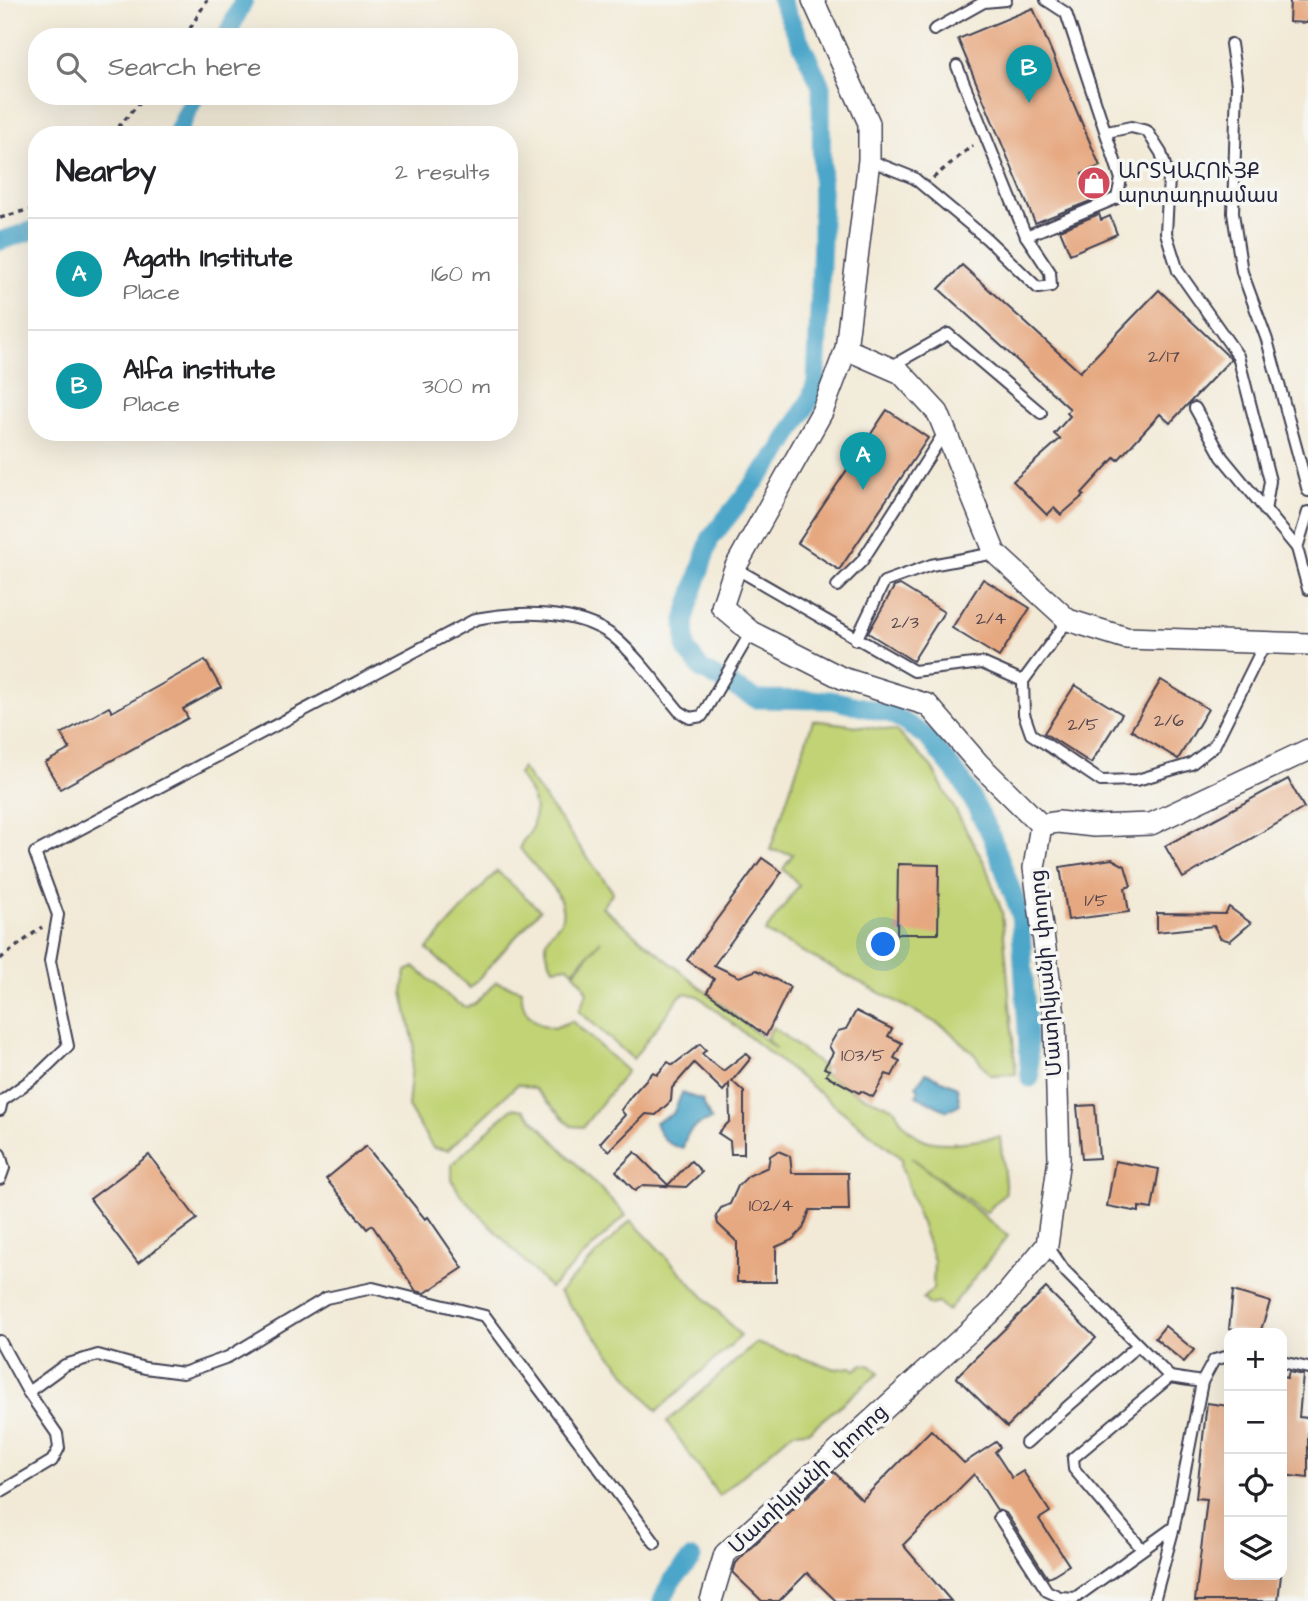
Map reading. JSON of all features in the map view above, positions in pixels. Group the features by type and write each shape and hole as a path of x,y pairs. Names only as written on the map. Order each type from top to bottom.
{"street":[{"path":"813,0 869,123 869,160 846,349 822,412 735,568 722,607 751,632 842,678 928,705 979,764 1041,825 1058,822 1094,826 1151,824 1308,750"},
{"path":"846,349 901,373 938,413 995,553 1068,620 1126,638 1308,644"},
{"name":"Մատիկյանի փողոց","path":"711,1601 725,1553 995,1308 1047,1245 1059,1159 1055,1022 1034,868 1041,825"}],"lane":[{"path":"934,30 984,2 1006,0"},
{"path":"1026,236 1117,198 1121,179 1066,13 1046,0"},
{"path":"1231,44 1237,85 1233,213 1242,272 1267,340 1308,491"},
{"path":"869,160 914,178 987,239 1038,288 1051,286 1051,272 1026,236 957,66"},
{"path":"1107,132 1131,127 1147,131 1161,153 1169,178 1166,233 1178,271 1238,356 1270,481 1265,511"},
{"path":"888,368 948,334 1041,413"},
{"path":"1195,408 1222,457 1297,548 1308,589"},
{"path":"837,586 862,561 944,433"},
{"path":"1297,548 1308,512"},
{"path":"856,640 884,582 931,565 995,553"},
{"path":"735,568 914,671 982,663 1023,681"},
{"path":"0,1110 2,1101 39,1074 68,1046 50,961 58,915 35,853 476,619 510,612 585,623 613,637 680,711 690,718 702,716 751,632"},
{"path":"1068,620 1023,681 1024,714 1031,734 1101,781 1137,780 1191,764 1214,746 1265,643"},
{"path":"0,1154 4,1168 0,1179"},
{"path":"1047,1245 1064,1270 1170,1377 1202,1382"},
{"path":"28,1392 65,1365 98,1355 145,1368 183,1373 228,1357 326,1298 373,1288 485,1316 655,1542"},
{"path":"0,1341 28,1392 57,1434 59,1448 52,1461 0,1492"},
{"path":"1026,1443 1137,1346"},
{"path":"1154,1601 1174,1527 1202,1382 1214,1360 1224,1357"},
{"path":"1287,1363 1308,1368"},
{"path":"1142,1549 1074,1469 1073,1458 1170,1377"},
{"path":"999,1517 1047,1591 1060,1597 1075,1598 1174,1527"}],"path":[{"path":"190,28 207,0"},
{"path":"119,126 138,105"},
{"path":"924,186 985,135"},
{"path":"0,218 28,210"},
{"path":"0,959 58,915"}],"green space":[{"path":"813,720 896,731 931,766 985,864 1002,912 1016,1074 990,1075 975,1055 946,1028 765,932 799,885 783,869 793,854 770,850"},
{"path":"522,768 613,892 602,907 776,1049 766,1039 773,1027 823,1067 824,1074 860,1095 894,1108 903,1124 926,1140 953,1143 1000,1137 1006,1192 986,1213 911,1157 1008,1236 948,1311 939,1303 929,1305 923,1298 933,1289 934,1261 901,1166 902,1159 698,996 685,993 680,996 633,1059 579,1011 587,993 574,973 601,940 573,971 568,966 553,968 547,954 547,937 560,923 562,908 551,884 520,848 531,830 535,814 531,794 518,774"},
{"path":"497,871 540,910 470,988 427,949"},
{"path":"415,967 455,1002 466,1007 475,1004 496,982 522,990 523,1004 534,1020 554,1028 572,1021 627,1071 583,1127 571,1126 535,1089 518,1084 448,1150 433,1148 408,1107 414,1044 403,992 406,971"},
{"path":"512,1108 524,1110 626,1215 550,1288 460,1194 452,1180 452,1164"},
{"path":"631,1220 741,1336 657,1411 559,1292"},
{"path":"756,1343 836,1369 851,1367 855,1370 863,1364 871,1366 879,1373 809,1431 793,1432 719,1496 667,1422"}],"water":[{"path":"926,1073 957,1087 960,1104 947,1111 916,1096 919,1090 916,1086"},
{"path":"682,1093 702,1100 711,1120 692,1130 686,1137 683,1148 665,1140 655,1122 673,1114"}],"building":[{"path":"1290,0 1308,0 1308,23 1289,22"},
{"path":"1033,8 1100,166 1082,174 1093,200 1035,223 958,39"},
{"path":"1099,214 1101,220 1110,216 1117,234 1070,254 1060,230"},
{"path":"962,265 1080,372 1159,290 1231,359 1170,423 1160,414 1118,460 1115,457 1082,493 1084,495 1061,515 1054,508 1047,515 1013,481 1060,439 1054,434 1070,416 1067,413 1070,409 939,289"},
{"path":"887,410 928,438 839,570 798,543"},
{"path":"983,579 1030,608 999,657 952,628"},
{"path":"900,585 944,612 913,661 868,633 894,587"},
{"path":"205,660 221,688 183,709 188,718 60,789 45,763 70,749 61,734 109,707 112,712"},
{"path":"1161,680 1208,709 1178,759 1131,730"},
{"path":"1075,685 1122,714 1091,763 1044,733"},
{"path":"1288,779 1304,808 1183,878 1165,846"},
{"path":"762,858 782,872 714,965 739,977 757,970 790,987 766,1036 707,992 714,979 687,960"},
{"path":"1112,859 1125,866 1131,886 1125,888 1129,912 1068,920 1060,867"},
{"path":"898,864 939,865 938,934 897,934"},
{"path":"1229,907 1251,923 1230,941 1220,938 1214,926 1157,932 1157,913 1225,914"},
{"path":"856,1011 892,1029 888,1036 902,1043 894,1058 900,1061 892,1076 886,1074 873,1097 861,1091 859,1093 826,1075 829,1070 824,1068 833,1053 829,1046 838,1031 846,1029"},
{"path":"700,1044 706,1050 702,1054 723,1071 746,1053 751,1058 732,1081 744,1092 744,1154 731,1154 730,1141 718,1133 730,1121 729,1084 723,1091 694,1063 672,1088 671,1101 656,1115 646,1114 609,1151 600,1143 625,1115 621,1110 653,1072 657,1075 668,1062 673,1065"},
{"path":"1095,1105 1099,1158 1082,1159 1077,1106"},
{"path":"366,1146 425,1219 428,1217 463,1268 425,1293 416,1291 372,1225 367,1229 326,1179"},
{"path":"778,1151 790,1156 792,1173 848,1173 849,1210 810,1210 803,1229 792,1240 776,1247 776,1282 737,1282 737,1242 718,1224 716,1216 721,1208 730,1204 738,1186 748,1176 768,1167 770,1156"},
{"path":"635,1152 668,1185 691,1161 702,1172 686,1187 643,1185 635,1191 616,1171"},
{"path":"149,1155 197,1219 138,1263 90,1199"},
{"path":"1115,1161 1159,1169 1152,1209 1139,1207 1139,1212 1107,1206"},
{"path":"1046,1288 1096,1338 1007,1427 956,1377"},
{"path":"1233,1291 1270,1302 1262,1328 1229,1328"},
{"path":"1165,1326 1194,1350 1184,1362 1155,1338"},
{"path":"1289,1372 1303,1375 1299,1417 1308,1418 1308,1478 1287,1476"},
{"path":"1207,1403 1224,1405 1224,1580 1280,1580 1278,1601 1195,1601 1207,1499 1196,1498"},
{"path":"931,1430 964,1463 996,1442 1000,1447 995,1452 1012,1478 1023,1471 1050,1512 1039,1519 1069,1565 1048,1578 1006,1513 997,1510 974,1474 903,1545 951,1601 836,1601 807,1573 779,1601 762,1601 733,1573 736,1563 746,1552 834,1472 862,1500"}],"waterway":[{"path":"230,28 244,0"},
{"path":"781,0 821,86 822,240 816,382 810,400 779,452 710,539 685,618 686,649 702,670 756,699 832,700 892,714 927,737 963,782 991,835 1020,913 1030,1078"},
{"path":"180,126 191,105"},
{"path":"0,241 28,232"},
{"path":"662,1601 672,1580 692,1558"}],"place":[{"name":"Alfa institute","path":"1029,103"},
{"name":"ԱՐՏԿԱՀՈՒՅՔ արտադրամաս","path":"1094,183"},
{"name":"Agath Institute","path":"863,490"}]}
